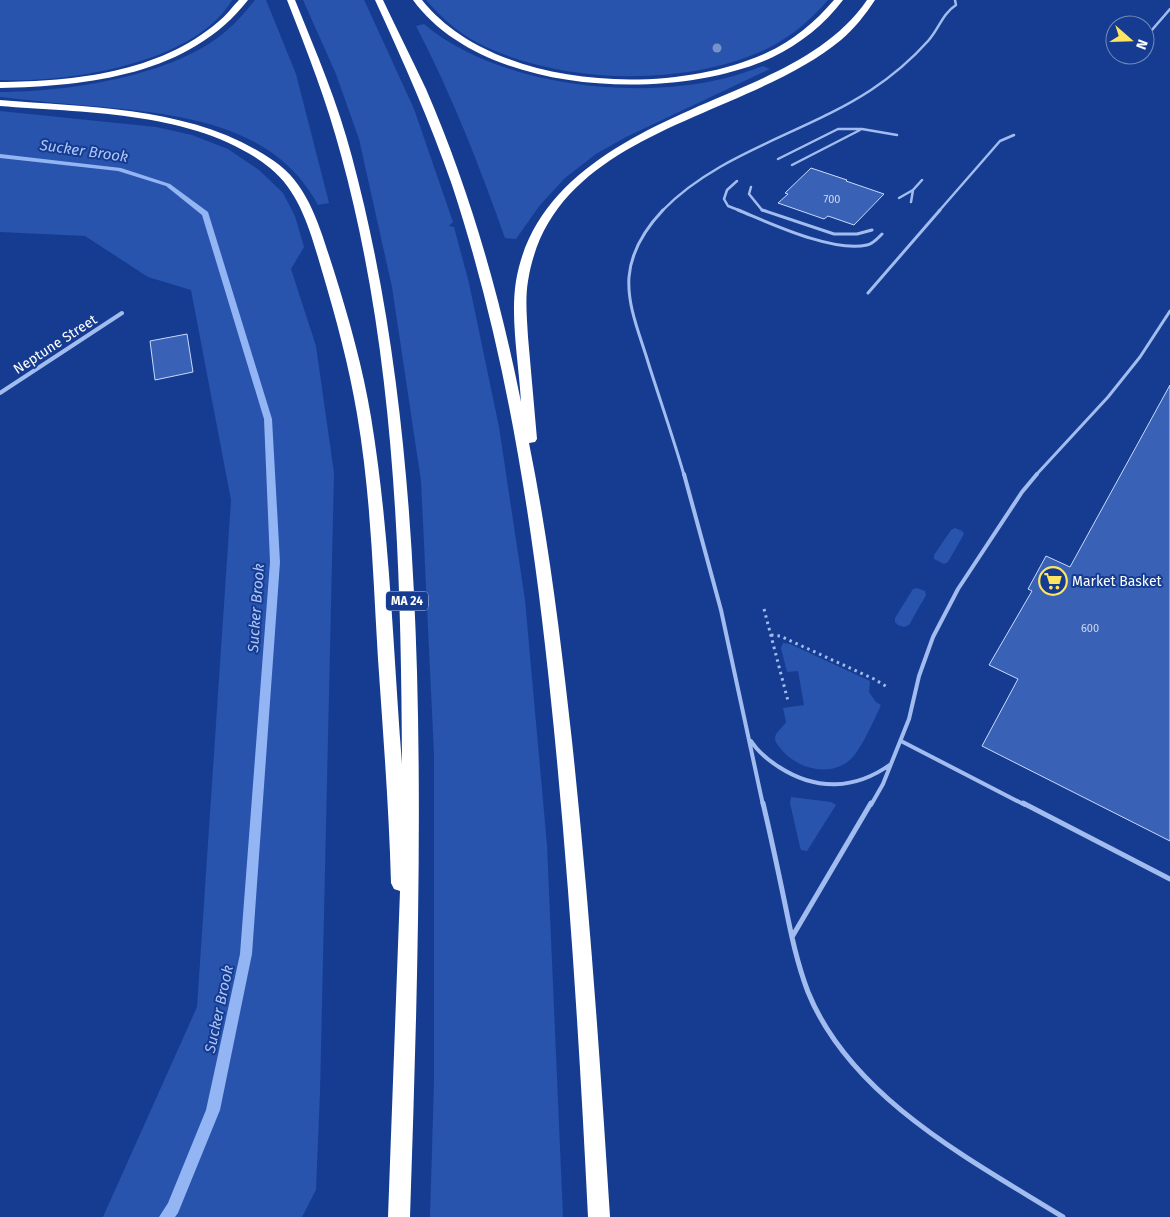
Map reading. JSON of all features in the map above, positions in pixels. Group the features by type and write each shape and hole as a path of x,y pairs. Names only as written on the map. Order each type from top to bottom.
{"highway":[{"path":"0,85 34,85 82,80 161,59 209,34 228,19 244,0"},
{"name":"MA 24","path":"292,0 327,89 352,175 374,279 393,408 401,485 406,574 411,787 399,1217"},
{"path":"379,0 413,69 461,196 492,304 507,368 536,520 553,640 573,839 585,984 599,1217"},
{"path":"417,0 433,19 452,35 494,56 529,68 562,75 635,81 702,75 758,60 785,47 820,22 839,0"},
{"path":"536,520 520,297 525,263 530,246 546,216 571,188 601,162 635,141 776,75 816,52 847,29 859,17 871,0"},
{"path":"0,103 131,116 203,129 242,145 274,165 298,190 306,206 344,327 364,416 371,471 399,853 404,1080"}],"street":[{"name":"Neptune Street","path":"0,393 122,313"}],"lane":[{"path":"955,0 956,5 946,12 934,33 920,49 870,90 825,117 731,162 682,191 647,226 633,256 629,282 633,311 677,452 716,591 792,937 807,990 820,1017 837,1044 859,1071 882,1094 936,1136 1063,1217"},
{"path":"1155,26 1170,9"},
{"path":"778,159 838,129 862,129 897,135"},
{"path":"792,166 862,129"},
{"path":"868,293 1000,141 1014,135"},
{"path":"899,198 913,190 922,180"},
{"path":"737,181 727,190 724,199 728,206 825,242 846,247 859,247 869,244 882,234"},
{"path":"751,187 749,194 762,210 834,234 857,234 872,230"},
{"path":"911,202 913,190"},
{"path":"792,937 883,784 902,741 925,658 933,637 968,573 1022,492 1049,459 1108,397 1140,357 1170,311"},
{"path":"748,736 760,753 782,770 797,778 820,784 833,785 861,781 874,777 893,763"},
{"path":"902,741 1170,879"}],"path":[{"path":"764,609 788,701"},
{"path":"771,635 780,636 874,679 889,688"}],"shaded area":[{"path":"0,0 232,0 214,22 189,40 160,54 127,65 93,73 59,78 0,80"},
{"path":"255,0 266,0 296,74 329,203 318,205 300,178 278,157 252,141 225,129 165,114 0,97 0,92 88,85 150,70 179,60 204,47 226,31"},
{"path":"303,0 364,0 414,109 453,222 449,226 454,227 469,283 499,427 525,600 547,845 563,1217 430,1217 434,1082 434,754 421,481 392,287 359,139 336,74"},
{"path":"426,0 828,0 812,17 786,38 755,54 723,65 689,72 653,76 616,76 579,73 543,66 509,56 478,43 463,34"},
{"path":"424,24 454,45 489,62 528,74 568,83 651,88 690,85 726,78 763,66 770,69 626,137 596,154 565,178 540,205 516,239 505,238 464,130 416,26"},
{"path":"0,111 156,127 192,135 228,149 259,170 283,193 295,216 304,247 291,269 316,346 334,473 320,1092 316,1190 302,1217 103,1217 197,1007 231,500 191,290 148,277 85,236 0,232"},
{"path":"955,528 964,534 948,562 944,564 934,559 934,555 951,530"},
{"path":"917,588 925,591 926,595 909,625 904,627 898,625 895,622 895,618 913,589"},
{"path":"783,643 790,644 870,681 869,692 876,702 881,705 859,749 843,765 824,769 804,766 787,755 776,742 776,734 786,722 783,708 804,705 798,671 787,672 781,648"},
{"path":"791,797 831,802 836,805 807,851 801,850 800,847 790,803"}],"building":[{"path":"811,168 884,194 854,225 828,216 824,219 778,203 788,194 785,193"},
{"path":"187,334 193,372 155,380 150,341"},
{"path":"1170,385 1170,841 982,746 1018,679 989,665 1032,591 1028,589 1046,556 1070,567"}],"waterway":[{"name":"Sucker Brook","path":"0,156 119,169 168,185 205,214 268,419 275,562 246,954 213,1110 173,1208 166,1217"}],"place":[{"name":"Market Basket","path":"1053,581"}]}
